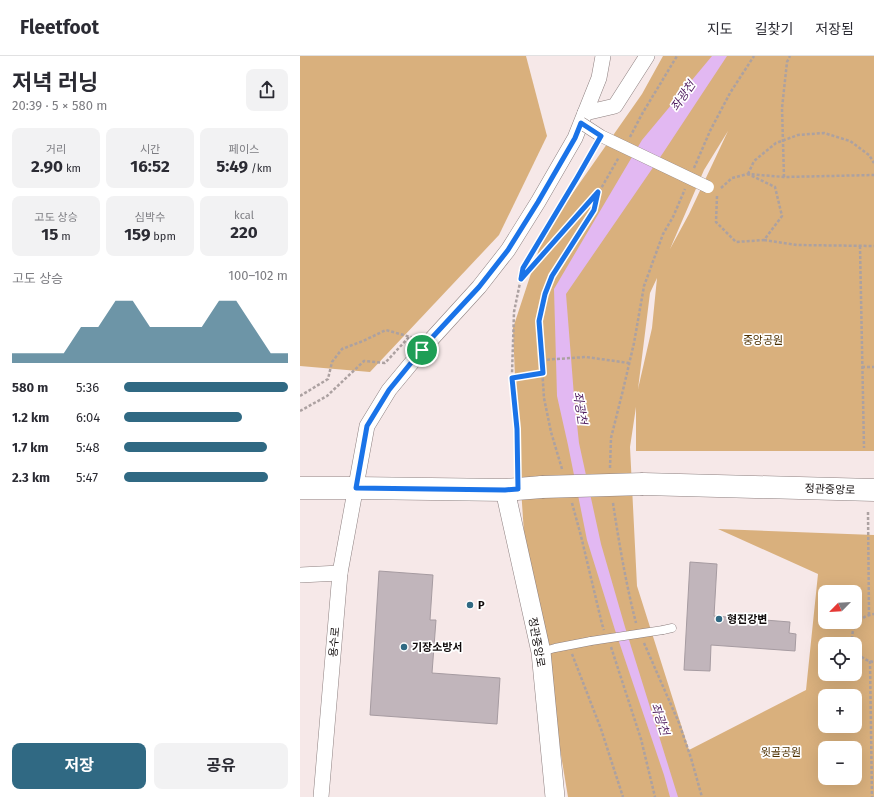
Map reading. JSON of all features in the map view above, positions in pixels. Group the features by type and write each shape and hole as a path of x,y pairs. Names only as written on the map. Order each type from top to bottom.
{"main road":[{"name":"정관중앙로","path":"511,489 643,484 874,490"},
{"path":"300,488 511,489"}],"street":[{"name":"용수로","path":"320,797 340,573 367,426 389,390 428,342 479,287 508,250 575,138 599,78 603,56"},
{"path":"647,56 615,106 583,118 601,136 715,190"},
{"name":"정관중앙로","path":"511,489 541,652 555,797"},
{"path":"300,574 340,573"}],"lane":[{"path":"541,652 591,641 672,628"}],"path":[{"path":"627,141 677,56"},
{"path":"694,170 710,131 730,93 754,56"},
{"path":"784,177 782,108 787,62 790,56"},
{"path":"748,174 754,161 776,144 798,135 824,133 850,141 869,155 874,163"},
{"path":"511,489 517,429 512,378 514,312 523,268 601,136"},
{"path":"521,279 598,192 620,154"},
{"path":"748,174 775,187 782,216 764,240"},
{"path":"874,175 784,177 748,174 732,178 715,190 716,222 736,242 764,240 797,245 874,246"},
{"path":"610,473 611,438 634,343 644,286 663,234 673,217 688,183"},
{"path":"564,476 551,432 544,398 539,321 545,294 552,276 594,210 598,192"},
{"path":"860,246 864,448"},
{"path":"300,396 328,379 332,362 342,349 386,330 428,342"},
{"path":"300,411 327,396 364,361 385,363 409,337"},
{"path":"542,360 586,358 629,363"},
{"path":"862,367 874,367"},
{"path":"512,378 543,373"},
{"path":"570,498 604,630"},
{"path":"613,502 629,597 637,628"},
{"path":"868,512 869,615"},
{"path":"852,637 857,622 869,615 874,614"},
{"path":"643,642 679,723 702,797"},
{"path":"610,643 641,738 655,797"},
{"path":"569,646 601,729 623,797"},
{"path":"862,657 874,662"},
{"path":"870,661 872,797"}],"green space":[{"path":"300,56 526,56 547,136 499,235 370,372 300,366"},
{"path":"663,56 874,56 874,451 636,451 636,407 630,447 637,586 689,750 806,690 818,574 718,529 874,535 874,797 568,797 524,533 517,429 513,328 544,234 642,94","holes":["728,131 689,214 670,249 704,170","657,278 652,328 638,389 650,293"]}],"water":[{"name":"좌광천","path":"712,56 727,56 663,153 566,294 579,443 601,544 625,627 678,797 670,797 587,540 557,396 554,289 642,140"}],"building":[{"name":"형진강변","path":"690,562 717,564 714,616 790,622 789,633 796,634 795,651 711,645 710,671 684,670"},
{"name":"기장소방서","path":"379,571 433,575 430,620 436,620 432,673 500,678 497,724 370,715"}],"place":[{"name":"P","path":"470,605"},
{"name":"형진강변","path":"719,619"},
{"name":"기장소방서","path":"404,647"}],"route":[{"path":"581,123 601,136 523,268 521,279 598,192 594,210 552,276 545,294 539,321 543,373 512,378 517,429 518,489 356,488 367,426 389,390 422,350 479,287 508,250 575,138 581,123"}],"park label":[{"name":"중앙공원","path":"763,340"},
{"name":"윗골공원","path":"781,752"}]}
